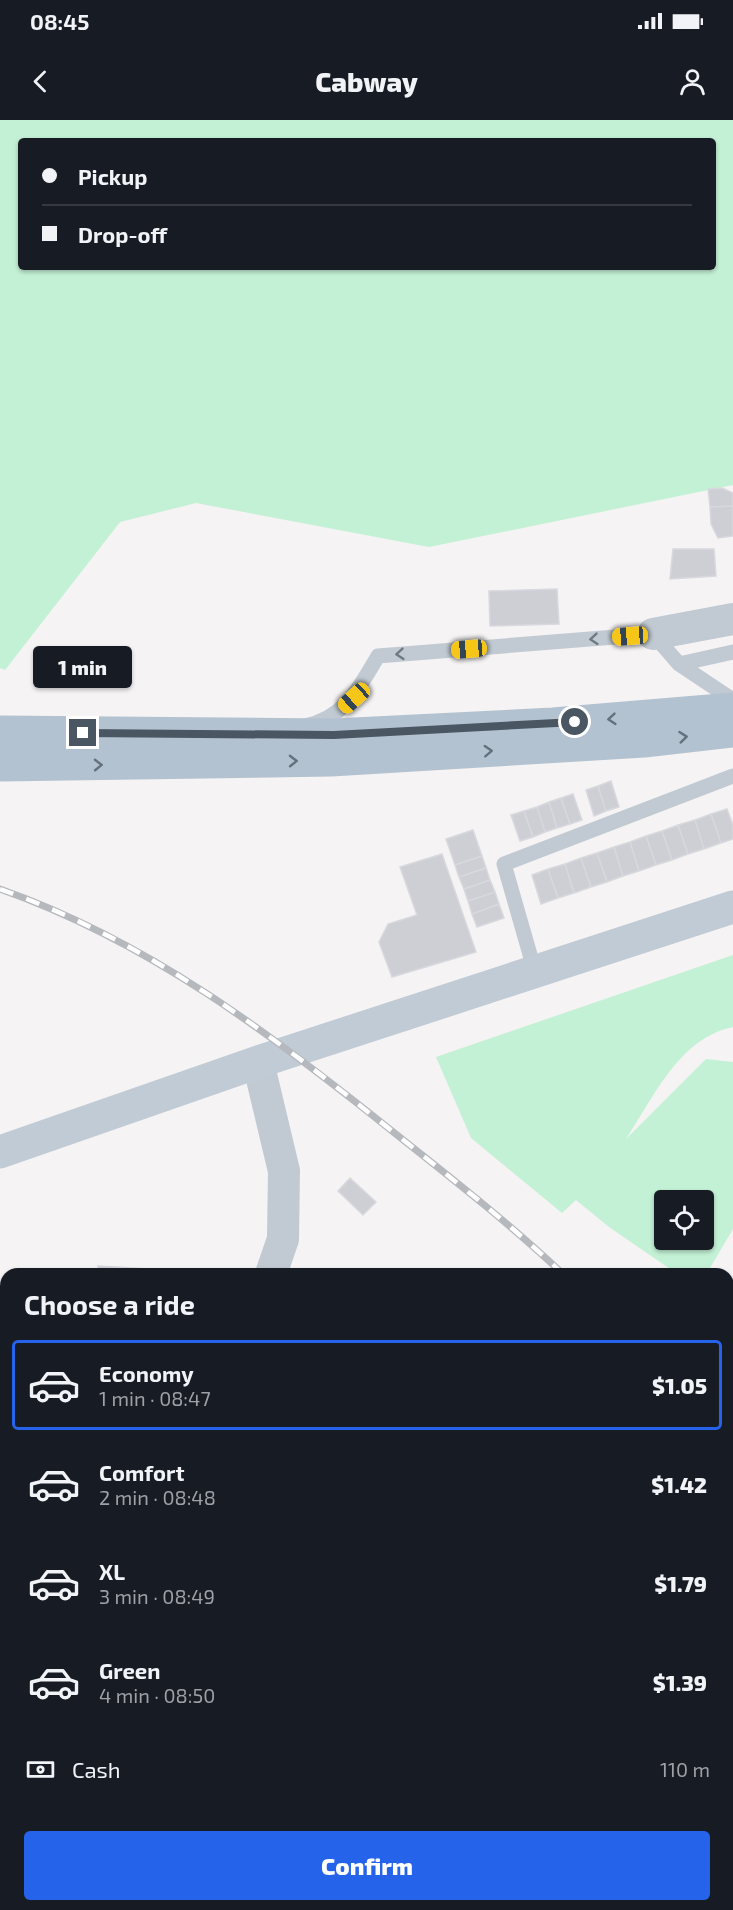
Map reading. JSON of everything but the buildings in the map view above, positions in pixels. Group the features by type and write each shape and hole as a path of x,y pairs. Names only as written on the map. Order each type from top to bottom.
{"main road":[{"path":"0,732 334,735 553,724 733,709"},
{"path":"0,765 331,760 632,742 733,731"}],"street":[{"path":"653,634 733,619"},
{"path":"0,1152 258,1062 733,907"},
{"path":"258,1062 284,1171 283,1239 273,1268"}],"lane":[{"path":"221,735 308,725 320,721 354,698 378,656 653,634 679,664 733,700"},
{"path":"679,664 733,652"},
{"path":"535,972 504,864 733,776"}],"green space":[{"path":"0,120 733,120 733,485 429,547 196,503 120,522 5,670 0,668"},
{"path":"733,955 733,1027 714,1033 697,1043 683,1056 658,1088 626,1139 706,1059 733,1062 733,1229 710,1268 669,1268 609,1227 576,1200 562,1213 471,1138 436,1057"}],"railway":[{"path":"0,889 54,910 107,935 206,993 346,1095 457,1183 556,1268"}],"route":[{"path":"83,733 334,735 575,722"}]}
